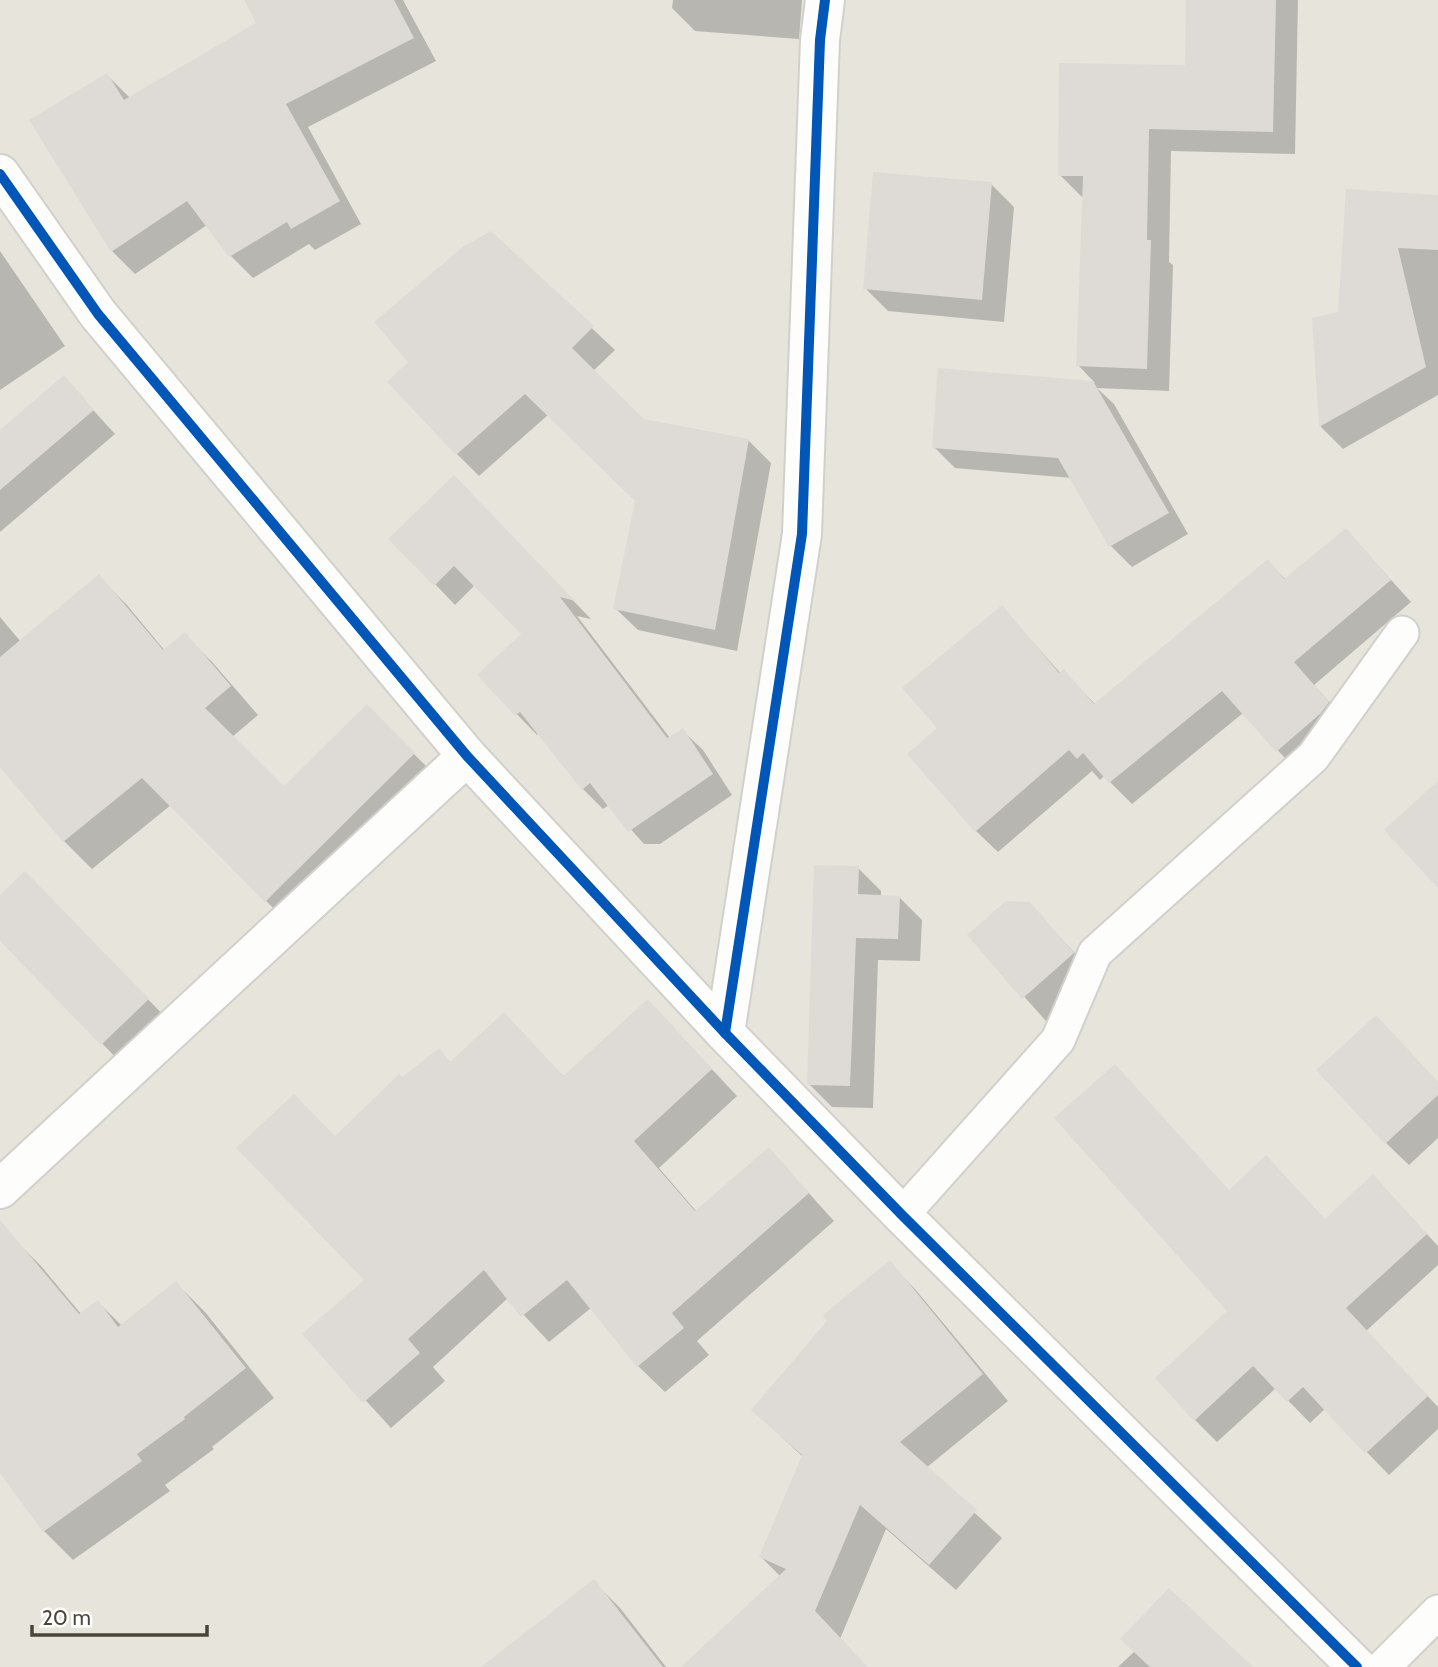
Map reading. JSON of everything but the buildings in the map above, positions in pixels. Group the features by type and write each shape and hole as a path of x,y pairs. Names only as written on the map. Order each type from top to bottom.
{"street":[{"path":"725,1033 802,534 820,40 825,0"},
{"path":"0,174 98,314 467,756 725,1033 902,1215 1357,1667"},
{"path":"0,1189 467,756"}],"lane":[{"path":"902,1215 1058,1040 1095,953 1313,757 1402,633"},
{"path":"1383,1667 1438,1612"}],"shaded area":[{"path":"0,0 1438,0 1438,1667 0,1667"}],"cycle path":[{"path":"725,1033 802,534 820,40 825,0"},
{"path":"0,174 98,314 467,756 725,1033 902,1215 1357,1667"}]}
